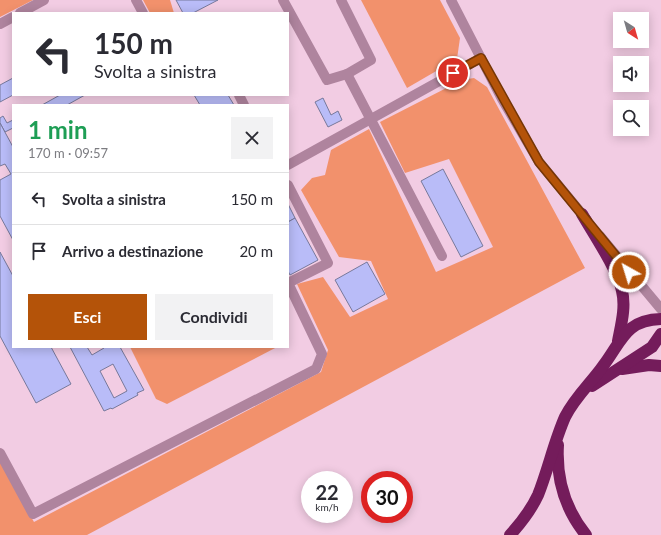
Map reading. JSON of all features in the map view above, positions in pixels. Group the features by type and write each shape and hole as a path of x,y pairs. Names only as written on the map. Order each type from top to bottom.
{"highway":[{"path":"582,214 610,261 622,291 623,314 618,341"},
{"path":"510,535 521,522 537,496 560,431 575,400 604,365 618,341 633,326 647,319 661,318"},
{"path":"575,400 596,382 652,347 661,334"},
{"path":"615,371 634,367 661,366"},
{"path":"560,431 557,458 559,481 571,513 586,535"}],"street":[{"path":"22,12 44,0"},
{"path":"136,0 142,12"},
{"path":"284,0 327,80 346,74 372,60 341,0"},
{"path":"451,0 481,58 539,162 661,309"},
{"path":"0,24 12,18"},
{"path":"289,164 481,58"},
{"path":"346,74 442,256"},
{"path":"289,187 328,263 289,282"},
{"path":"0,453 33,514 316,369 322,354 289,285"}],"shaded area":[{"path":"0,0 33,0 0,17"},
{"path":"143,0 170,0 174,12 149,12"},
{"path":"361,0 440,0 460,38 457,59 407,88"},
{"path":"474,78 487,87 585,268 87,535 0,535 0,462 34,522 321,372 328,350 297,284 323,277 350,317 388,299 371,261 339,257 301,190 312,178 325,175 331,150 369,129 436,272 493,247 449,159 405,173 380,122 462,80"},
{"path":"130,348 275,348 167,404 156,399"}],"building":[{"path":"176,0 218,0 195,12 182,12"},
{"path":"12,79 12,96 0,102 0,85"},
{"path":"58,96 83,96 69,104 44,104"},
{"path":"195,96 229,96 233,104 199,104"},
{"path":"323,98 331,115 338,111 342,120 328,127 315,102"},
{"path":"3,116 7,123 12,120 12,128 5,132 0,123 0,118"},
{"path":"0,123 12,145 12,238 0,216 0,180 11,174 5,164 0,166"},
{"path":"443,169 483,246 461,257 421,181"},
{"path":"289,206 295,218 289,221"},
{"path":"295,218 318,260 290,275 289,273 289,221"},
{"path":"0,252 12,274 12,348 52,348 71,384 36,403 0,336"},
{"path":"367,262 385,294 353,312 335,280"},
{"path":"71,348 88,348 92,355 104,348 121,348 144,390 137,393 138,395 112,409 111,408 104,411","holes":["113,364 127,391 114,398 100,371"]}],"route":[{"path":"453,73 481,58 502,99 539,162 629,272"}]}
